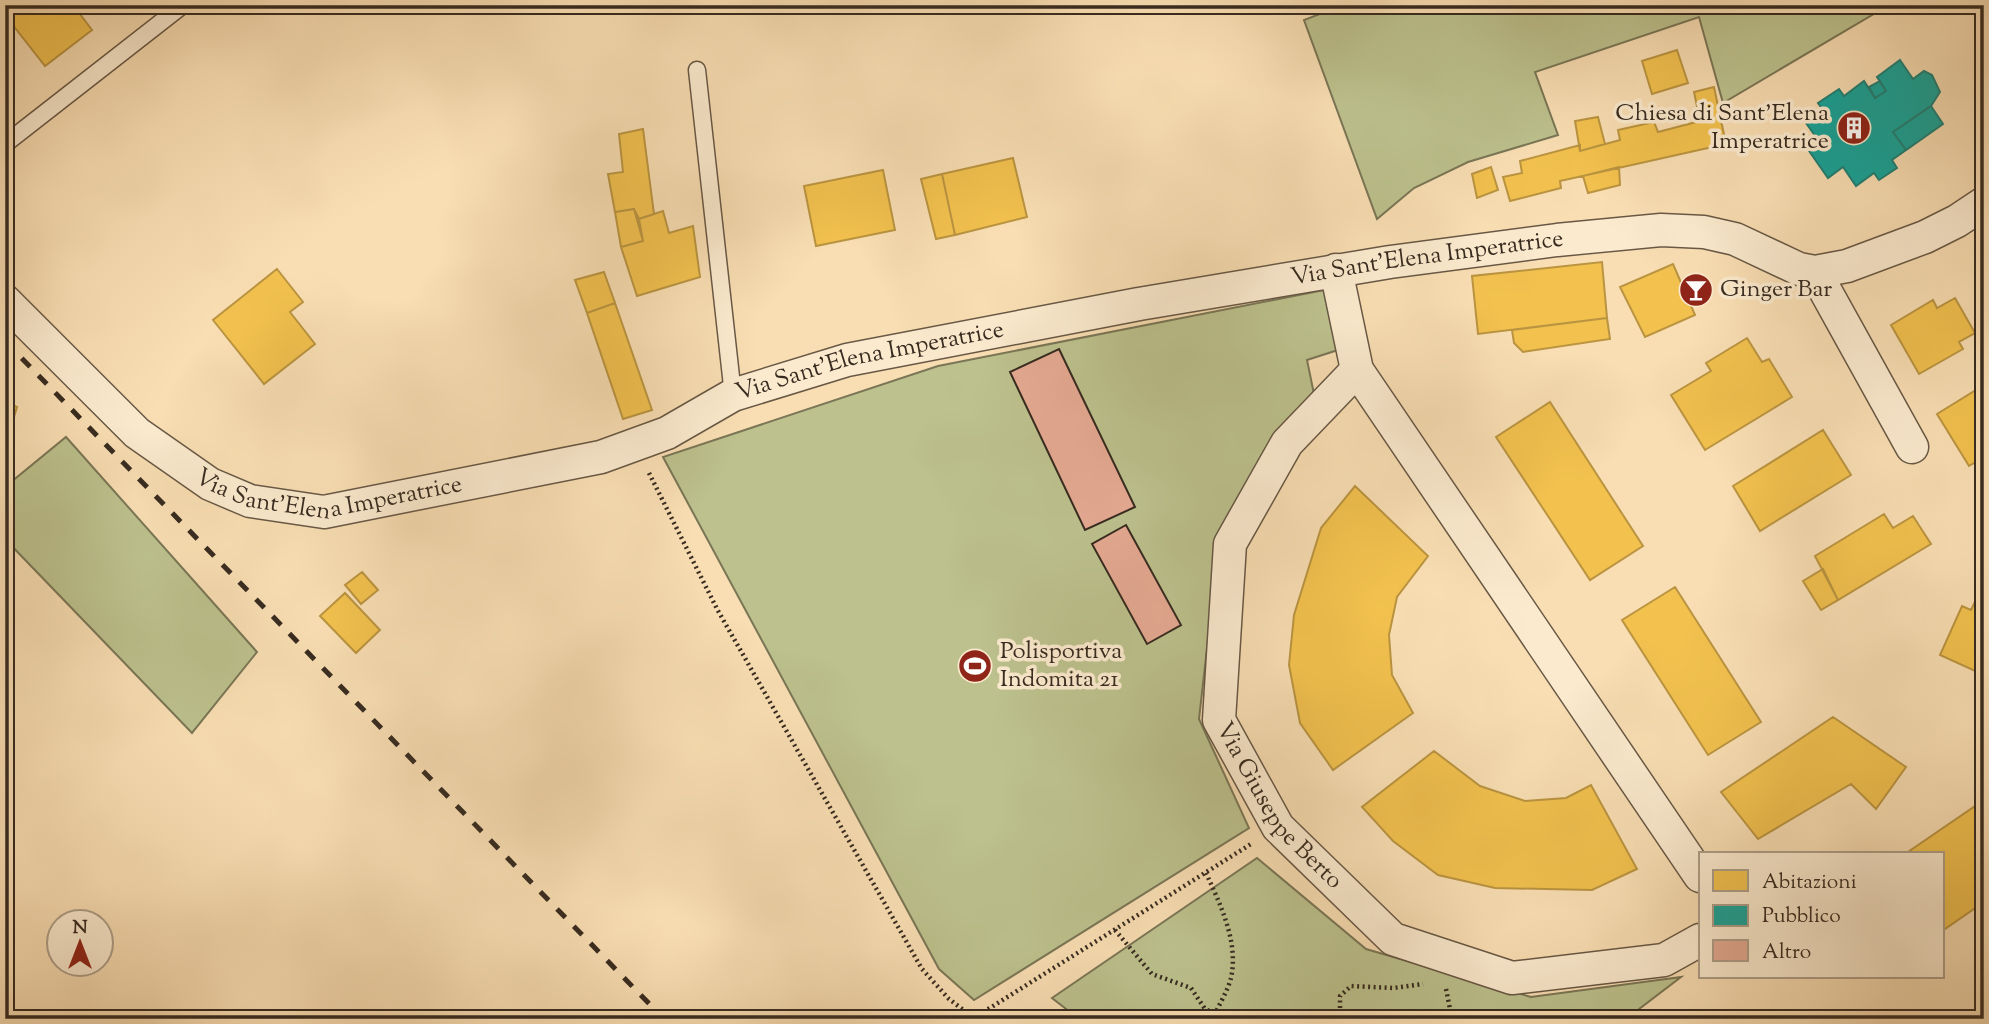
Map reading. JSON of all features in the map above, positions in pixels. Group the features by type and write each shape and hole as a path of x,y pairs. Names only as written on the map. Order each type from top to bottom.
{"street":[{"name":"Via Sant'Elena Imperatrice","path":"5,301 137,433 210,484 250,501 324,512 601,457 667,433 733,395 847,360 1336,270 1557,240 1661,230 1704,232 1735,239 1799,270 1815,272 1847,266 1926,237 1984,203"},
{"path":"1336,270 1357,370 1699,875"},
{"path":"1815,272 1912,447"},
{"name":"Via Giuseppe Berto","path":"1357,370 1287,443 1230,544 1219,720 1278,827 1393,939 1512,978 1664,960 1699,941"}],"lane":[{"path":"5,144 183,5"},
{"path":"697,70 733,395"}],"path":[{"path":"636,446 717,609 922,970 949,999 975,1018 1278,827"},
{"path":"1206,873 1224,911 1231,945 1231,978 1215,1014"},
{"path":"1115,930 1152,974 1191,988 1205,1009 1226,1019"},
{"path":"1340,1019 1340,996 1351,986 1393,988 1434,984"}],"green space":[{"path":"1343,5 1889,5 1723,103 1699,17 1535,72 1558,135 1468,162 1414,188 1377,219 1304,20"},
{"name":"Polisportiva Indomita 21","path":"1324,290 1341,349 1307,360 1314,394 1219,542 1199,719 1249,828 974,1000 939,969 663,457 938,366"},
{"path":"66,437 257,652 192,733 5,539 5,487"},
{"path":"1257,858 1366,949 1531,997 1681,977 1626,1019 1079,1019 1052,998"}],"building: Abitazioni":[{"path":"5,5 73,5 92,30 45,66 5,15"},
{"path":"1677,50 1688,83 1652,94 1642,61"},
{"path":"1714,87 1726,144 1560,181 1561,188 1510,201 1503,177 1522,173 1520,161 1580,145 1580,151 1620,140 1618,130 1654,122 1658,132 1700,121 1694,92"},
{"path":"1598,117 1605,144 1580,151 1575,121"},
{"path":"643,129 654,214 639,219 634,209 615,212 608,174 623,172 619,134"},
{"path":"1013,158 1027,217 955,235 942,174"},
{"path":"1491,167 1498,190 1477,198 1472,174"},
{"path":"1619,167 1620,185 1588,193 1583,176"},
{"path":"883,170 895,230 816,246 804,186"},
{"path":"942,174 955,235 936,239 921,179"},
{"path":"634,209 643,241 621,247 615,212"},
{"path":"663,211 669,233 693,226 700,277 637,296 621,247 643,241 639,219"},
{"path":"1602,262 1607,318 1478,334 1472,276"},
{"path":"1673,264 1695,315 1645,337 1620,287"},
{"path":"277,269 303,302 290,312 315,344 264,384 213,320"},
{"path":"604,272 615,303 587,313 575,280"},
{"path":"1955,298 1975,333 1959,342 1963,349 1919,374 1891,325 1933,300 1937,308"},
{"path":"615,303 652,410 623,419 587,313"},
{"path":"1607,318 1610,339 1523,352 1514,343 1512,330"},
{"path":"1747,338 1762,362 1769,359 1792,397 1705,450 1671,395 1711,371 1706,363"},
{"path":"1984,385 1984,457 1969,466 1937,414"},
{"path":"5,401 17,407 14,417 5,415"},
{"path":"1550,402 1643,546 1590,580 1496,437"},
{"path":"1823,430 1851,475 1760,531 1733,486"},
{"path":"1355,486 1428,556 1397,597 1389,635 1392,675 1413,713 1333,770 1300,723 1289,665 1294,615 1321,528"},
{"path":"1884,514 1893,528 1913,516 1931,544 1838,600 1815,556"},
{"path":"1823,569 1838,600 1821,610 1803,581"},
{"path":"362,572 378,590 361,604 345,585"},
{"path":"1984,583 1984,675 1940,655 1962,606 1971,610"},
{"path":"1675,587 1761,722 1708,755 1622,620"},
{"path":"345,593 380,630 356,653 320,616"},
{"path":"1833,717 1906,767 1876,809 1851,784 1758,839 1721,792"},
{"path":"1434,751 1480,786 1525,801 1566,798 1591,785 1637,869 1592,890 1495,888 1438,875 1393,841 1362,807"},
{"path":"1984,800 1984,902 1944,930 1944,852 1908,852"}],"building: Pubblico":[{"name":"Chiesa di Sant'Elena Imperatrice","path":"1900,60 1913,79 1924,71 1932,75 1940,92 1931,106 1893,132 1906,150 1892,160 1897,168 1879,180 1874,173 1856,186 1843,167 1828,178 1807,148 1818,140 1806,123 1823,110 1818,103 1839,89 1844,96 1864,81 1875,98 1886,91 1877,77"},
{"path":"1880,81 1886,91 1875,98 1869,87"},
{"path":"1931,106 1943,124 1906,150 1893,132"}],"building: Altro":[{"path":"1059,349 1135,507 1085,530 1010,372"},
{"path":"1126,525 1181,625 1147,644 1092,544"}],"railway":[{"path":"5,341 664,1019"}],"place":[{"name":"Chiesa di Sant'Elena Imperatrice","path":"1854,128"},
{"name":"Ginger Bar","path":"1696,290"},
{"name":"Polisportiva Indomita 21","path":"975,666"}]}
